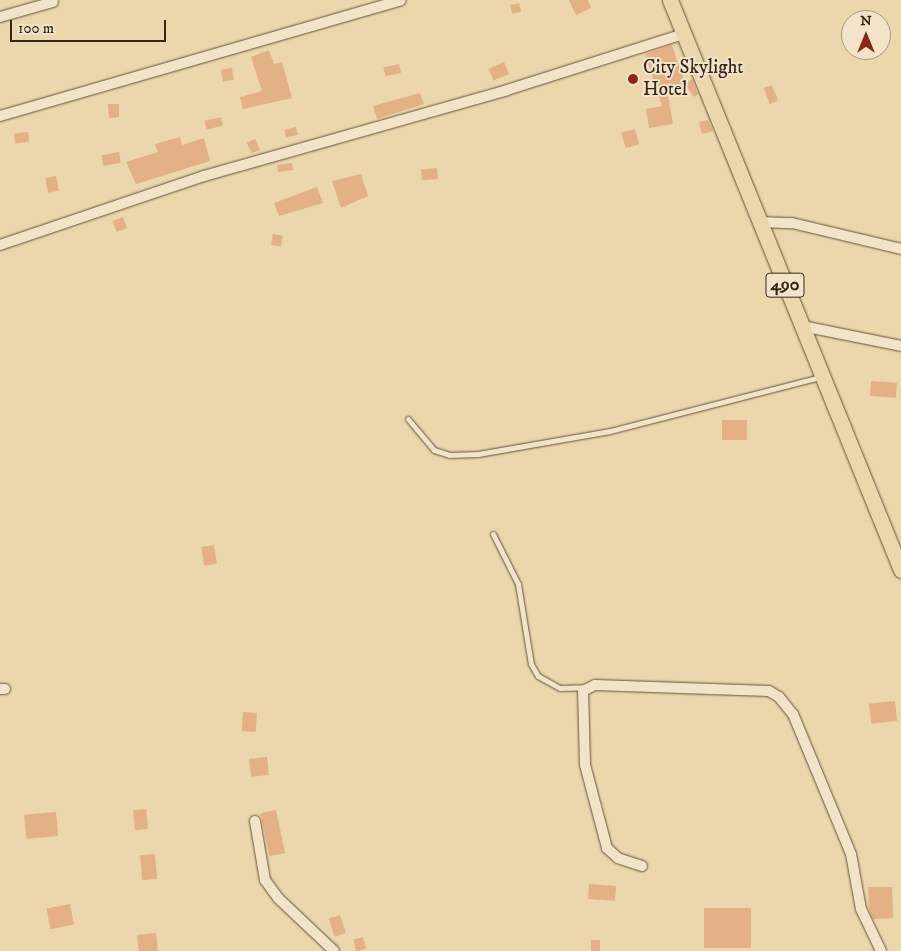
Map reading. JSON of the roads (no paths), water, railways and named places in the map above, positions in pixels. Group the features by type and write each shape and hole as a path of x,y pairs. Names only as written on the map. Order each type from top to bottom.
{"main road":[{"name":"490","path":"670,0 758,222 901,570"}],"street":[{"path":"0,116 402,0"},
{"path":"0,17 53,2"},
{"path":"0,245 204,176 507,90 684,34"},
{"path":"758,222 786,222 901,249"},
{"path":"802,326 901,346"},
{"path":"642,866 618,858 607,848 585,765 582,694 586,687 759,689 779,696 793,714 851,854 861,908 882,951"},
{"path":"255,820 265,880 278,898 334,951"}],"lane":[{"path":"408,419 434,450 449,455 478,454 610,431 822,377"},
{"path":"493,534 518,584 531,664 538,676 560,688 586,687"}],"place":[{"name":"City Skylight Hotel","path":"633,79"}]}
